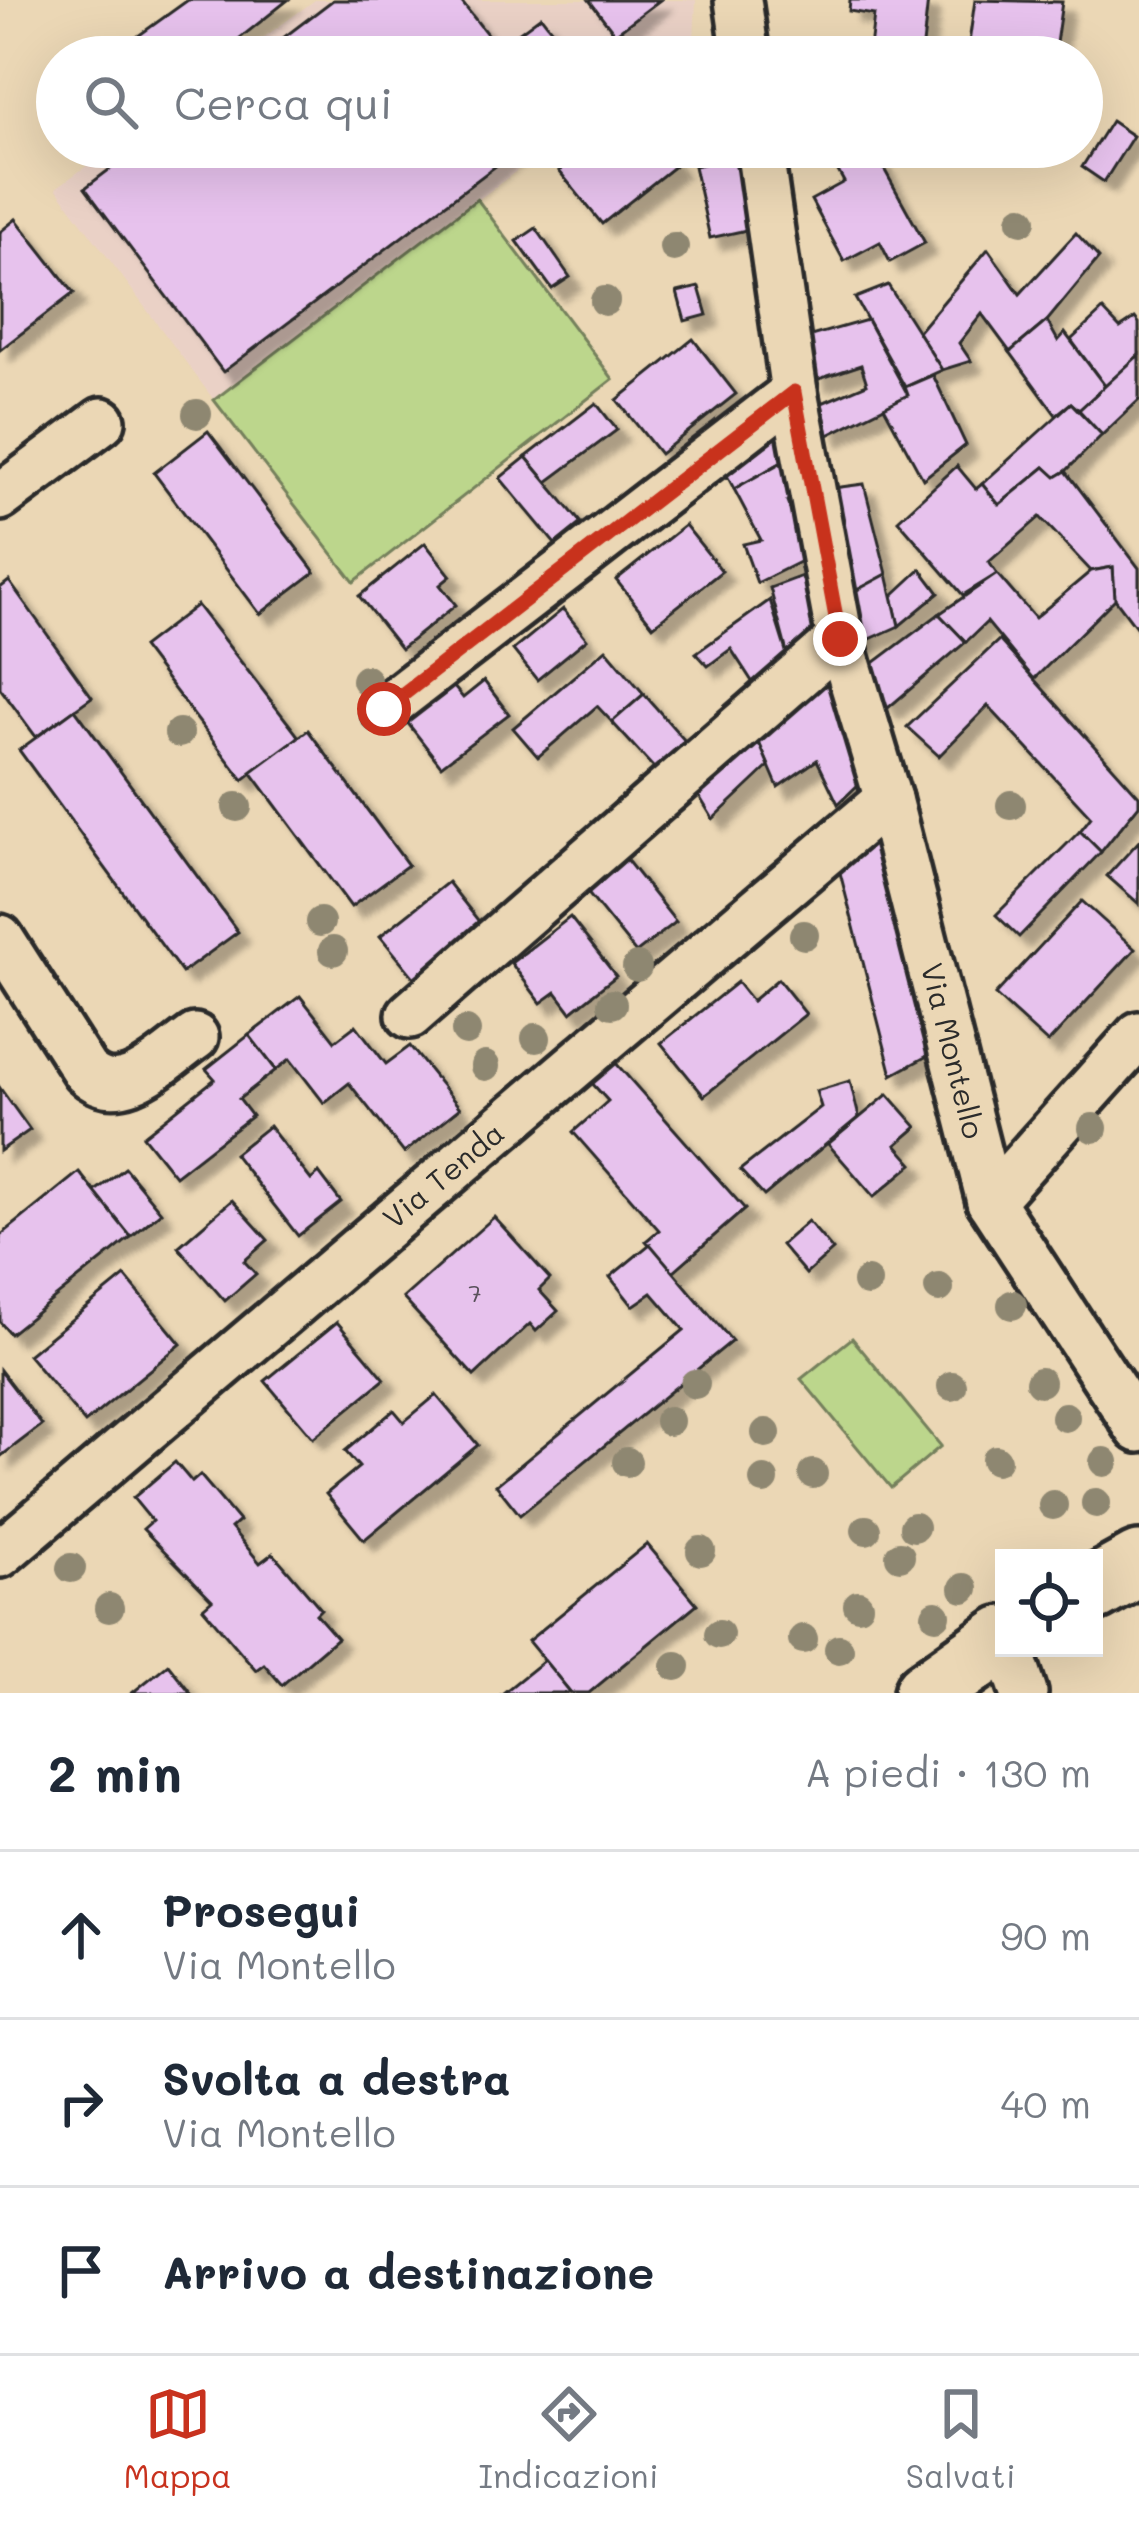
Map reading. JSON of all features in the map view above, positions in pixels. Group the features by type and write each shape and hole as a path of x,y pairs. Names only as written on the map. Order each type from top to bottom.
{"street":[{"path":"737,0 743,36"},
{"name":"Via Montello","path":"761,168 794,392 840,639 889,799 990,1202 1139,1430"},
{"path":"384,709 794,392"},
{"path":"0,497 102,422"},
{"path":"410,1016 840,639"},
{"name":"Via Tenda","path":"0,1554 889,799"},
{"path":"4,953 85,1071 103,1085 125,1085 194,1037"},
{"path":"990,1202 1139,1035"},
{"path":"1103,1584 1139,1564"},
{"path":"926,1693 995,1644"},
{"path":"1012,1657 1024,1693"}],"shaded area":[{"path":"315,0 696,0 694,36 266,36"},
{"path":"84,168 520,168 214,400 56,188"}],"green space":[{"path":"477,199 613,379 354,582 214,400"},
{"path":"852,1338 941,1446 891,1488 801,1379"}],"building":[{"path":"188,0 288,0 243,36 138,36"},
{"path":"333,0 460,0 488,36 286,36"},
{"path":"589,0 660,0 615,34"},
{"path":"850,0 928,0 924,36 871,36 874,15 849,11"},
{"path":"975,0 1062,2 1057,36 970,36"},
{"path":"541,16 557,36 514,36"},
{"path":"1111,121 1133,136 1104,182 1083,168 1103,168 1103,134"},
{"path":"111,168 493,168 223,372 85,188"},
{"path":"563,168 672,168 602,224 559,171"},
{"path":"694,168 738,168 751,229 710,238"},
{"path":"836,168 884,168 925,243 890,262 880,242 844,261 811,200 844,182"},
{"path":"16,219 74,293 0,350 0,232"},
{"path":"536,228 570,277 552,289 517,241"},
{"path":"1076,233 1099,258 1047,321 1010,352 982,314 959,343 971,361 942,370 918,332 988,249 1020,294"},
{"path":"888,285 942,370 905,387 855,298"},
{"path":"699,287 707,315 685,321 677,292"},
{"path":"1103,310 1120,328 1135,318 1139,323 1139,355 1105,386 1071,340"},
{"path":"867,320 908,395 828,435 822,403 867,384 861,365 816,380 807,337"},
{"path":"1047,321 1058,341 1065,333 1105,386 1079,410 1071,403 1056,415 1010,352"},
{"path":"693,339 736,394 660,454 617,400"},
{"path":"1139,355 1139,400 1102,435 1079,410"},
{"path":"933,375 966,445 923,479 884,407 908,395 905,387"},
{"path":"596,403 617,430 547,482 526,457"},
{"path":"1071,403 1102,435 1066,471 1056,477 1045,467 999,505 982,484"},
{"path":"782,420 791,457 734,489 722,466"},
{"path":"208,431 315,572 260,614 154,473"},
{"path":"526,457 581,523 555,544 500,478"},
{"path":"791,457 798,490 787,501 809,557 757,583 743,544 761,540 734,489"},
{"path":"957,466 976,489 982,484 999,505 1045,467 1056,477 1066,471 1139,568 1139,631 1115,599 1113,567 1091,571 1040,517 989,562 997,574 963,595 898,520"},
{"path":"864,484 887,574 846,596 833,488"},
{"path":"685,525 722,571 653,626 616,580"},
{"path":"425,543 451,576 440,585 456,605 401,649 359,596"},
{"path":"1113,567 1115,599 1034,679 987,622 966,642 939,614 997,574 1035,618 1091,571"},
{"path":"921,569 939,593 899,626 892,596"},
{"path":"887,574 899,626 859,644 846,596"},
{"path":"802,576 821,647 790,664 770,588"},
{"path":"9,581 92,697 36,737 0,688 0,588"},
{"path":"770,600 790,664 757,689 731,649 708,666 696,653"},
{"path":"197,605 299,737 243,780 142,647"},
{"path":"563,609 587,639 537,680 513,650"},
{"path":"939,614 966,642 888,708 863,671"},
{"path":"999,640 1139,796 1139,805 1101,852 1080,831 1091,817 988,706 939,756 907,727"},
{"path":"606,649 644,694 612,722 597,706 538,757 513,728"},
{"path":"829,666 864,779 838,804 817,760 778,787 754,731"},
{"path":"449,681 463,698 484,681 509,714 441,766 403,717"},
{"path":"644,694 693,750 662,777 612,722"},
{"path":"75,709 238,932 182,973 19,750"},
{"path":"308,730 408,865 351,907 251,772"},
{"path":"754,731 769,766 713,819 693,786"},
{"path":"1080,831 1101,852 1019,937 996,915"},
{"path":"881,839 931,1054 892,1075 836,857"},
{"path":"1139,841 1139,904 1107,876"},
{"path":"618,849 676,922 636,953 578,881"},
{"path":"448,882 488,933 421,986 380,936"},
{"path":"1082,901 1135,949 1048,1043 995,995"},
{"path":"570,917 616,976 571,1012 556,992 541,1003 511,963"},
{"path":"778,979 806,1014 704,1096 661,1043 737,982 752,1001"},
{"path":"300,996 335,1041 356,1025 386,1064 410,1046 460,1108 404,1153 349,1083 324,1103 290,1059 276,1070 249,1035"},
{"path":"249,1035 276,1070 239,1099 252,1116 175,1176 143,1136 215,1079 206,1069"},
{"path":"614,1061 745,1209 673,1272 646,1241 659,1230 573,1132 608,1101 591,1082"},
{"path":"850,1081 859,1117 764,1196 740,1170 821,1107 816,1091"},
{"path":"0,1088 30,1130 0,1151"},
{"path":"888,1094 917,1127 896,1145 913,1164 874,1197 828,1144"},
{"path":"269,1126 311,1180 319,1173 341,1202 298,1236 234,1154"},
{"path":"125,1168 161,1212 131,1237 94,1192"},
{"path":"79,1172 131,1237 10,1334 0,1322 0,1236"},
{"path":"232,1200 268,1240 244,1261 256,1274 225,1301 178,1247"},
{"path":"494,1217 550,1279 539,1290 558,1311 536,1331 530,1324 474,1376 403,1298"},
{"path":"808,1221 833,1250 806,1274 781,1245"},
{"path":"650,1244 732,1341 520,1515 496,1485 684,1330 652,1293 633,1306 610,1277"},
{"path":"125,1276 181,1344 85,1423 28,1355"},
{"path":"337,1322 385,1379 313,1438 265,1381"},
{"path":"0,1370 42,1425 0,1457"},
{"path":"436,1395 478,1445 364,1540 326,1494 359,1467 345,1451 394,1410 404,1422"},
{"path":"175,1462 192,1482 200,1475 239,1521 231,1528 260,1563 273,1553 321,1609 316,1614 337,1638 282,1685 264,1664 256,1670 203,1608 212,1600 143,1529 152,1521 133,1498"},
{"path":"647,1544 697,1604 589,1693 571,1693 528,1641"},
{"path":"544,1660 571,1693 503,1693"},
{"path":"168,1664 191,1693 132,1693"}],"route":[{"path":"384,709 794,392 840,639"}]}
